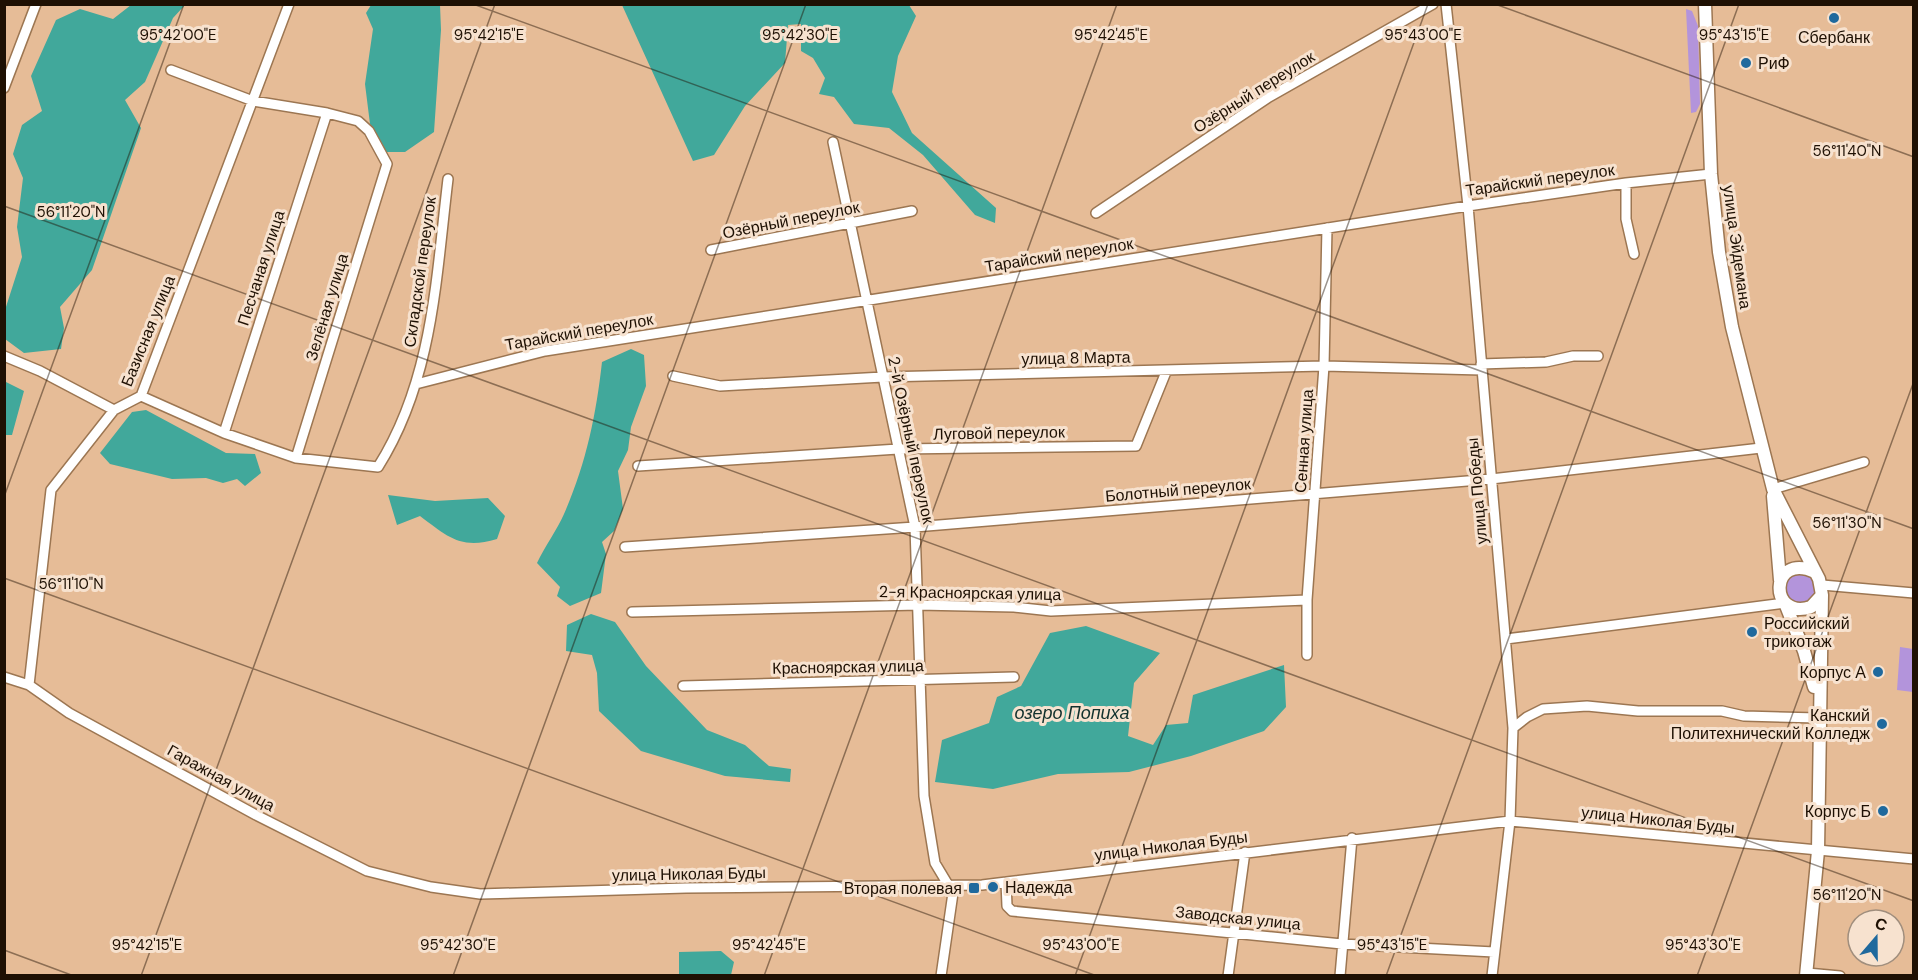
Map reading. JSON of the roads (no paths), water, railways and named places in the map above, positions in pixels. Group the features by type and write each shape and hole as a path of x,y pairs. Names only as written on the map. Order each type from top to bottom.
{"main road":[{"name":"улица Эйдемана","path":"1705,4 1711,174 1719,252 1732,327 1773,489"},
{"path":"1773,489 1822,590 1818,718 1818,851 1807,974"},
{"path":"1773,489 1780,596 1785,603 1814,680 1818,718"},
{"path":"1780,580 1794,567 1805,567 1815,572"},
{"path":"1785,603 1793,608 1811,607 1822,590"}],"street":[{"path":"4,88 36,4"},
{"name":"Базисная улица","path":"29,685 51,490 114,410 141,396 289,4"},
{"name":"Озёрный переулок","path":"1096,213 1269,97 1432,4"},
{"name":"улица Победы","path":"1446,4 1468,206 1513,728 1510,821 1492,975"},
{"path":"171,70 253,100 327,112"},
{"name":"Зелёная улица","path":"296,458 387,164 364,125 327,112"},
{"name":"Песчаная улица","path":"224,433 327,112"},
{"name":"2-й Озёрный переулок","path":"833,142 915,527 918,680 924,796 935,863 951,886"},
{"name":"Тарайский переулок","path":"416,384 545,351 1468,206 1626,183 1711,174"},
{"name":"Складской переулок","path":"296,458 378,467 396,440 429,338 448,179"},
{"path":"1626,183 1626,219 1634,254"},
{"name":"Озёрный переулок","path":"711,250 912,211"},
{"name":"Сенная улица","path":"1307,656 1307,600 1324,366 1327,228"},
{"path":"4,356 114,410"},
{"name":"улица 8 Марта","path":"673,376 720,386 883,377 1166,372 1324,366 1482,367 1546,362 1574,356 1598,356"},
{"name":"Луговой переулок","path":"638,465 898,449 1137,446 1166,372"},
{"path":"141,396 224,433 296,458"},
{"name":"Болотный переулок","path":"625,547 915,527 1315,494 1491,478 1733,453 1761,448"},
{"path":"1773,489 1864,462"},
{"path":"1822,590 1914,593"},
{"name":"2-я Красноярская улица","path":"632,612 918,605 1014,607 1051,611 1307,600"},
{"path":"1506,639 1785,603"},
{"name":"Гаражная улица","path":"4,677 29,685 69,713 256,815 367,871 431,887"},
{"name":"Красноярская улица","path":"683,686 1014,677"},
{"path":"1513,728 1527,717 1543,709 1587,706 1638,711 1722,711 1744,716 1818,718"},
{"name":"улица Николая Буды","path":"431,887 480,894 686,888 951,886 1006,882 1352,838 1510,821 1914,859"},
{"path":"1340,975 1352,838"},
{"path":"1228,975 1245,852"},
{"name":"Заводская улица","path":"1006,882 1007,906 1012,911 1342,944 1494,952"},
{"path":"940,975 953,903 951,886"},
{"path":"1807,974 1840,975"}],"water":[{"path":"131,5 185,5 173,18 145,82 125,100 141,128 92,270 60,307 64,328 61,349 24,353 5,339 5,310 22,257 17,227 23,178 13,154 22,125 42,111 31,76 56,20 80,9 113,19"},
{"path":"371,5 440,5 441,30 434,132 405,152 384,152 370,124 365,84 373,29 366,13"},
{"path":"622,5 909,5 916,16 898,56 892,92 912,133 996,208 995,223 975,215 923,155 889,128 854,124 834,97 819,94 825,78 813,58 801,51 801,24 788,25 785,63 745,106 714,155 693,161"},
{"path":"631,349 644,355 646,386 631,427 628,450 618,471 623,509 614,531 602,542 606,554 601,593 570,606 557,596 560,587 537,563 561,520 578,477 593,421 602,362"},
{"path":"4,381 24,391 12,435 5,435"},
{"path":"146,410 226,453 255,454 261,473 245,486 237,479 223,483 206,478 172,479 110,464 100,453 132,412"},
{"path":"388,495 435,501 488,498 505,516 497,539 474,543 464,542 455,540 420,516 397,525"},
{"path":"591,614 615,622 646,666 707,730 745,745 769,766 791,769 790,782 725,776 641,751 599,711 597,673 592,655 566,651 567,625"},
{"name":"озеро Попиха","path":"1086,626 1160,653 1134,683 1128,736 1153,745 1166,725 1188,723 1193,695 1284,665 1286,707 1264,731 1191,756 1129,772 1058,774 993,789 935,782 942,740 989,723 997,697 1021,686 1050,633"},
{"path":"721,951 734,962 731,975 679,975 679,952"}],"place":[{"name":"Сбербанк","path":"1834,18"},
{"name":"РиФ","path":"1746,63"},
{"name":"Российский трикотаж","path":"1752,632"},
{"name":"Корпус А","path":"1878,672"},
{"name":"Канский Политехнический Колледж","path":"1882,724"},
{"name":"Корпус Б","path":"1883,811"},
{"name":"Надежда","path":"993,887"},
{"name":"Вторая полевая","path":"974,888"}]}
